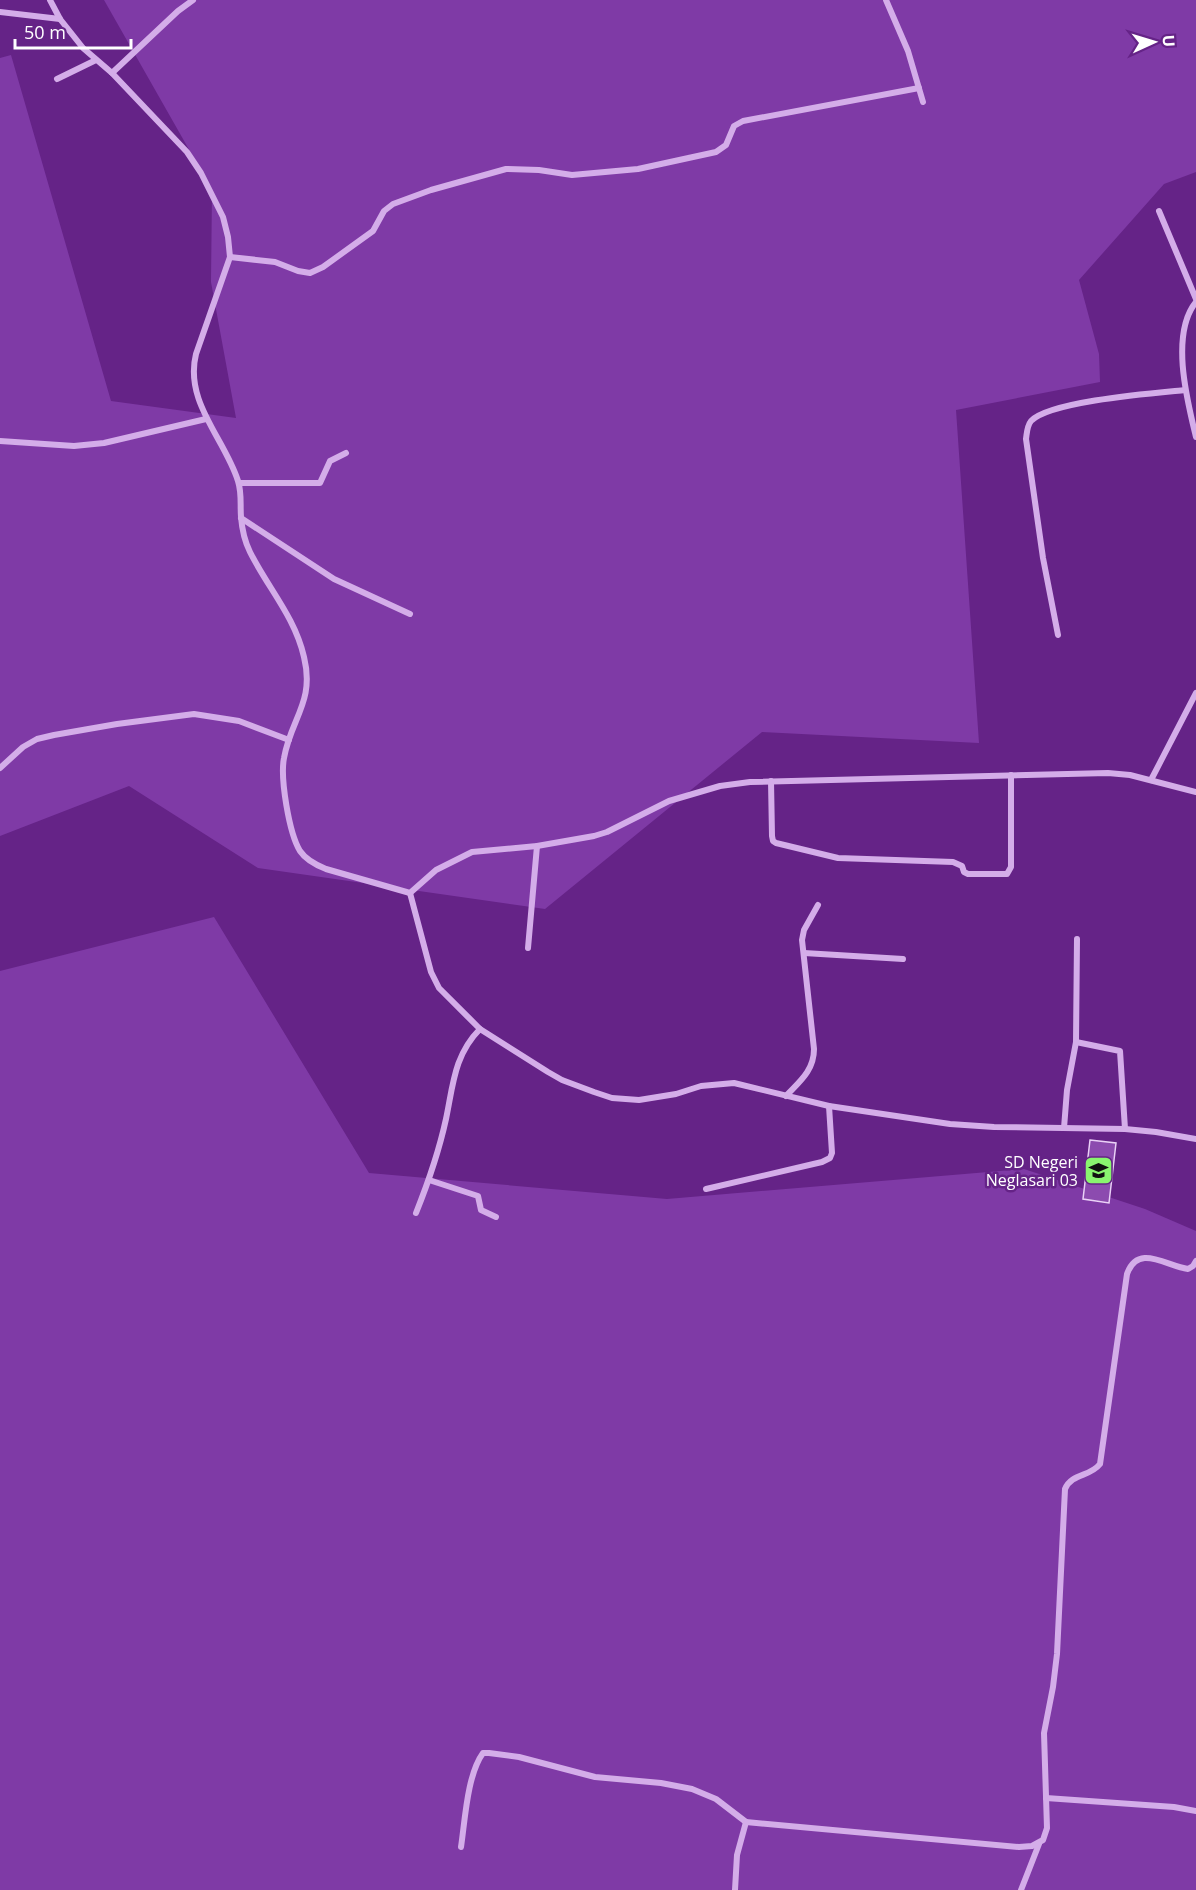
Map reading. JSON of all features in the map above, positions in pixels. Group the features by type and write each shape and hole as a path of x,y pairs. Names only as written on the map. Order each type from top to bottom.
{"street":[{"path":"50,0 60,19 83,48 112,73 187,152 201,173 223,217 230,257 194,366 195,384 206,419 239,483 241,518 246,543 264,580 293,623 305,658 307,691 284,760 284,785 296,843 301,853 314,864 410,893"},
{"path":"112,73 193,0"},
{"path":"885,0 908,51 923,102"},
{"path":"0,12 60,19"},
{"path":"57,79 96,60"},
{"path":"230,257 275,262 310,273 323,267 374,231 384,212 393,204 431,190 506,169 539,170 572,175 638,169 716,152 726,145 734,126 739,122 919,88"},
{"path":"1159,211 1196,300 1190,309 1184,332 1185,390 1196,437"},
{"path":"1058,635 1042,547 1026,439 1027,428 1038,416 1075,404 1185,390"},
{"path":"0,441 74,446 104,443 206,419"},
{"path":"239,483 320,483 330,461 346,453"},
{"path":"241,518 334,579 410,614"},
{"path":"1151,780 1196,693"},
{"path":"0,768 23,747 54,735 194,714 239,721 289,740"},
{"path":"410,893 436,870 472,852 537,846 607,832 669,801 720,786 771,781 1108,773 1130,775 1196,792"},
{"path":"771,781 772,836 776,843 838,858 953,862 962,866 964,872 968,874 1001,875 1007,874 1011,867 1011,775"},
{"path":"528,948 537,846"},
{"path":"410,893 433,979 439,988 480,1029 562,1080 612,1098 639,1100 676,1094 701,1086 734,1083 829,1106 968,1126 1125,1129 1196,1139"},
{"path":"786,1096 814,1063 802,940 804,930 818,905"},
{"path":"1064,1128 1067,1090 1076,1042 1077,939"},
{"path":"804,953 903,959"},
{"path":"416,1213 429,1180 446,1119 455,1069 469,1040 480,1029"},
{"path":"1076,1042 1120,1051 1125,1129"},
{"path":"706,1189 822,1162 830,1158 832,1153 829,1106"},
{"path":"429,1180 478,1196 481,1210 496,1216"},
{"path":"1021,1890 1047,1828 1044,1733 1057,1654 1065,1489 1075,1477 1094,1470 1100,1464 1126,1274 1130,1265 1134,1261 1148,1258 1188,1269 1196,1261"},
{"path":"461,1847 473,1776 481,1756 489,1753 519,1757 595,1777 661,1783 692,1789 716,1799 746,1822 1019,1846 1039,1844"},
{"path":"1046,1798 1196,1811"},
{"path":"735,1890 737,1855 746,1822"}],"shaded area":[{"path":"104,0 1196,0 1196,172 1164,184 1079,280 1099,354 1100,382 956,410 979,743 762,732 545,909 258,868 129,786 0,836 0,58 11,55 111,401 236,418 211,282 212,190"},
{"path":"214,917 369,1173 667,1199 1024,1169 1145,1209 1196,1231 1196,1890 0,1890 0,971"}],"building":[{"name":"SD Negeri Neglasari 03","path":"1090,1140 1116,1143 1109,1203 1083,1199"}],"place":[{"name":"SD Negeri Neglasari 03","path":"1099,1171"}]}
